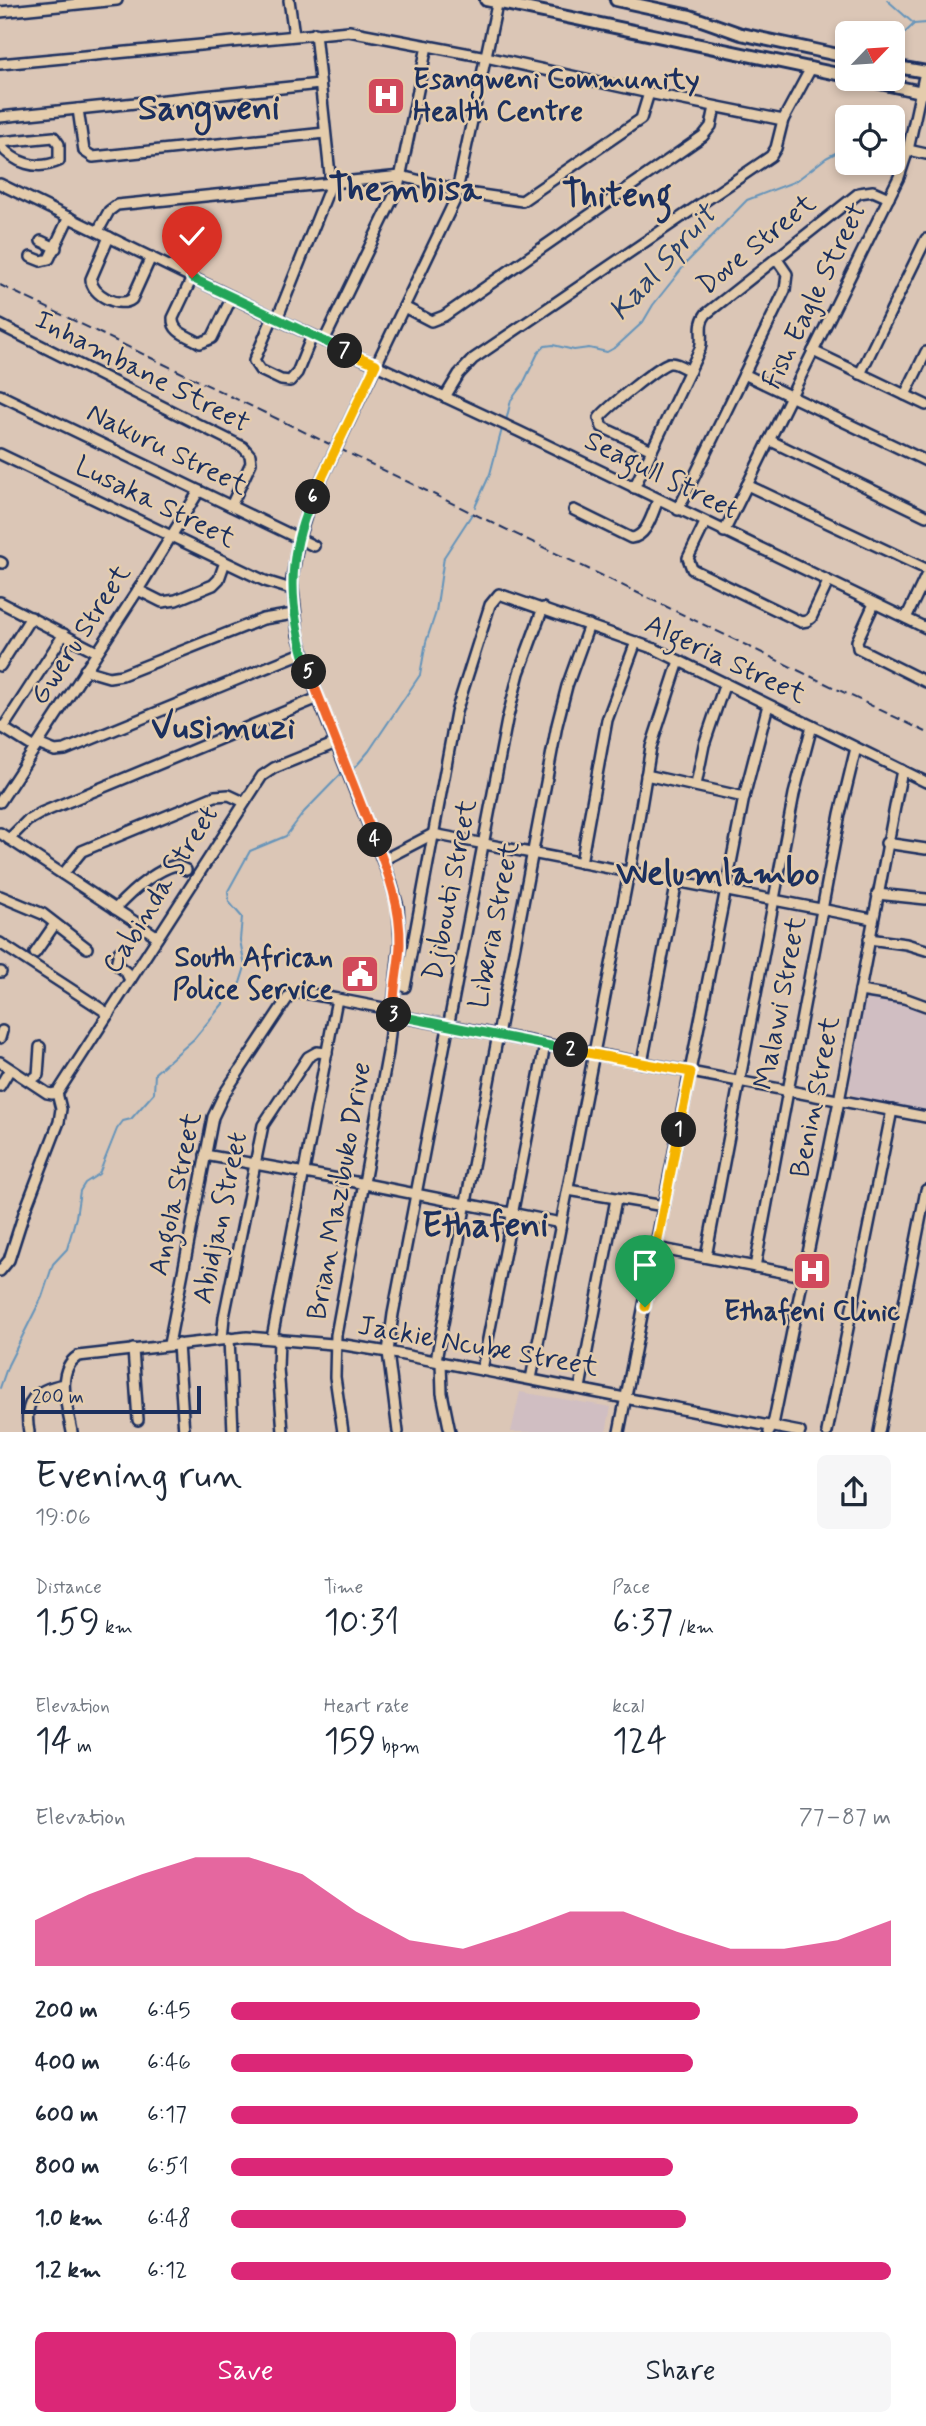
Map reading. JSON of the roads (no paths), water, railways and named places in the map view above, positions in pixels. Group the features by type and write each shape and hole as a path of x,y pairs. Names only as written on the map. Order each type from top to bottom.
{"main road":[{"path":"616,0 690,16 762,39 835,54"},
{"path":"494,1 835,73"},
{"path":"905,68 925,72"},
{"path":"905,88 924,92"}],"street":[{"path":"0,12 117,0"},
{"path":"289,0 293,35"},
{"name":"Brian Mazibuko Drive","path":"343,1432 336,1385 335,1344 394,1012 400,923 383,860 302,653 291,589 299,538 310,503 446,221 457,189 486,57 494,1"},
{"path":"0,64 315,33 361,32 783,120"},
{"path":"312,336 290,381 281,380 255,365 254,357 275,318 331,184 315,33"},
{"path":"324,341 401,176 427,46"},
{"path":"445,397 459,374 473,359 768,158 776,148 783,120 811,68"},
{"name":"Fish Eagle Street","path":"723,531 889,198 908,150 924,92 925,72"},
{"path":"0,117 320,83"},
{"path":"98,231 108,211 117,205 401,176 510,201 525,200 641,119 649,93"},
{"path":"404,307 432,321 444,316 703,136 711,125 715,107"},
{"path":"78,109 83,147 89,156 325,133"},
{"path":"54,137 59,144 59,161 38,165 25,164 11,156 0,144 54,137"},
{"path":"908,150 926,154"},
{"name":"Seagull Street","path":"0,184 312,336 517,431 926,628"},
{"name":"Dove Street","path":"634,488 701,344 700,325 703,318 859,192 873,191 889,198"},
{"path":"31,257 47,261 69,217"},
{"path":"109,237 90,279 94,291 119,303 126,303 131,299 151,257"},
{"path":"860,373 926,239"},
{"path":"41,241 55,248"},
{"path":"678,509 788,283 787,274 776,258"},
{"path":"192,278 172,325 175,330 200,343 212,338 232,297"},
{"name":"Inhambane Street","path":"0,325 243,447 250,455 251,463 231,506"},
{"path":"813,351 926,405"},
{"path":"905,395 926,352"},
{"path":"652,450 603,427 599,418 627,393 666,365 676,364 690,371"},
{"path":"744,374 926,461"},
{"name":"Nakuru Street","path":"0,395 314,546"},
{"path":"769,440 926,516"},
{"name":"Lusaka Street","path":"0,454 265,581 291,589"},
{"path":"747,485 926,569"},
{"name":"Gweru Street","path":"0,802 199,491"},
{"path":"574,510 636,538 643,534 658,500"},
{"path":"705,523 688,558 690,566 731,588 804,622 811,618 828,582"},
{"path":"138,590 162,603 181,598 216,582 225,562"},
{"path":"906,618 926,576"},
{"name":"Algeria Street","path":"433,834 460,698 490,605 499,594 636,642 926,782"},
{"path":"0,602 97,652"},
{"path":"874,604 857,641 858,648 926,682"},
{"name":"Djibouti Street","path":"398,1432 388,1352 391,1323 512,695 543,608"},
{"path":"85,670 109,677 122,675 263,618 294,614"},
{"path":"0,666 31,617"},
{"name":"Liberia Street","path":"450,1432 438,1361 464,1203 561,704 589,625"},
{"path":"64,634 2,727 36,746 55,751 65,750 302,653"},
{"path":"581,863 607,720 636,642"},
{"path":"531,1379 646,775 655,734 679,661"},
{"path":"695,785 704,745 725,683"},
{"path":"9,839 27,821 41,813 318,698"},
{"path":"620,1432 744,797 768,705"},
{"path":"706,1257 794,794 812,726"},
{"name":"Cabinda Street","path":"54,1094 109,1014 244,802 267,771 336,743"},
{"name":"Malawi Street","path":"754,1267 842,803 856,748"},
{"name":"Benin Street","path":"771,1429 839,1101 902,770"},
{"path":"646,775 744,797"},
{"path":"62,874 82,851 202,802 224,794 244,802"},
{"path":"0,833 158,937"},
{"path":"405,987 433,834"},
{"path":"383,860 433,834 872,919"},
{"path":"886,843 926,849"},
{"path":"115,909 164,869 176,865 186,870"},
{"path":"642,1063 677,881"},
{"path":"877,894 926,899"},
{"path":"0,896 43,914 87,948"},
{"path":"35,953 55,924"},
{"path":"869,939 906,944 926,950"},
{"path":"0,943 109,1014"},
{"path":"119,952 116,964 126,972 130,981"},
{"path":"860,991 904,998 926,1006"},
{"name":"Angola Street","path":"184,1432 173,1344 213,1117 219,1103 286,998 300,992 394,1012 448,1027 926,1116"},
{"path":"283,1432 275,1339 337,999"},
{"path":"482,1370 545,1045"},
{"path":"30,1081 38,1075 40,1047"},
{"name":"Abidjan Street","path":"233,1432 224,1317 263,1125 311,1054 327,1053"},
{"path":"0,1062 54,1094 61,1109 59,1122 9,1261 1,1269"},
{"path":"0,1086 10,1069"},
{"path":"827,1432 892,1110"},
{"path":"205,1155 364,1183 561,1223"},
{"path":"568,1190 664,1206"},
{"path":"879,1432 926,1190"},
{"path":"580,1388 616,1199"},
{"path":"656,1248 803,1276"},
{"name":"Jackie Ncube Street","path":"64,1384 66,1368 74,1359 83,1355 226,1339 275,1339 388,1352 580,1388 771,1429 800,1432"},
{"path":"133,1349 138,1420"},
{"path":"29,1432 27,1418 32,1399 41,1390 64,1384 72,1432"}],"waterway":[{"path":"887,0 913,23"},
{"name":"Kaal Spruit","path":"905,33 914,24 926,23"},
{"name":"Kaal Spruit","path":"506,421 511,400 523,384 538,353 545,346 574,350 589,348 607,352 616,347 643,322 688,261 747,200 796,181 835,153"},
{"name":"Kaal Spruit","path":"475,507 490,474 502,429"},
{"name":"Kaal Spruit","path":"350,769 369,751 420,675 426,642 436,612 444,557 472,514"},
{"name":"Kaal Spruit","path":"0,1388 8,1365 42,1297 53,1264 67,1249 80,1191 85,1183 99,1174 117,1129 123,1121 131,1119 154,1093 155,1073 194,1039 240,983 245,967 240,940 242,917 229,902 228,891 250,851 286,836 304,812 342,773"}],"railway":[{"path":"0,285 926,732"}],"place":[{"name":"Esangweni Community Health Centre","path":"386,96"},
{"name":"South African Police Service","path":"360,974"},
{"name":"Ethafeni Clinic","path":"812,1271"}],"district":[{"name":"Sangweni","path":"209,109"},
{"name":"Thembisa","path":"405,190"},
{"name":"Thiteng","path":"617,196"},
{"name":"Vusimuzi","path":"223,728"},
{"name":"Welumlambo","path":"718,874"},
{"name":"Ethafeni","path":"485,1226"}]}
